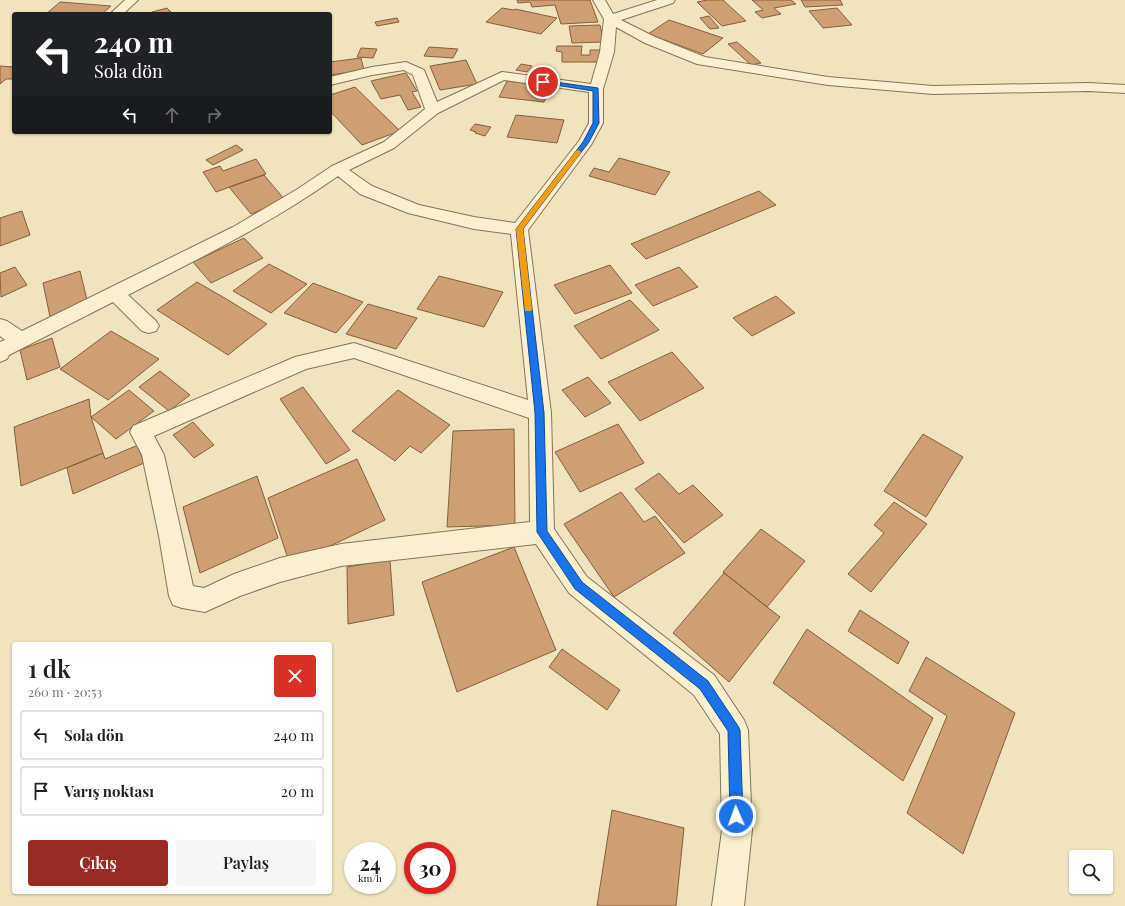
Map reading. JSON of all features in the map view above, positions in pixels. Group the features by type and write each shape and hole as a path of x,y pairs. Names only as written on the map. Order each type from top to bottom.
{"street":[{"path":"118,12 132,0"},
{"path":"599,0 610,19 650,40 702,61 828,81 933,90 1088,87 1125,89"},
{"path":"610,19 669,0"},
{"path":"610,19 607,52 596,89 596,123 586,142 519,229 540,413 542,532 578,585 704,685 734,730 737,830 728,906"},
{"path":"332,81 372,71 406,66 419,73 433,110"},
{"path":"0,354 2,350 239,232 302,194 338,169 389,146 433,110 502,76 596,89"},
{"path":"338,169 366,190 414,209 474,223 519,229"},
{"path":"115,293 149,326"},
{"path":"0,326 21,341"},
{"path":"540,413 354,350 302,362 141,432 153,455 171,536 182,596 204,600 234,586 280,570 341,555 542,532"}],"building":[{"path":"517,0 590,0 598,22 561,24 555,5 532,7 530,2 518,3"},
{"path":"707,0 723,0 746,21 722,26 697,2"},
{"path":"752,0 791,0 796,4 774,8 781,14 762,18 755,12 763,10"},
{"path":"801,0 840,0 843,5 805,7"},
{"path":"60,2 111,6 104,12 48,12"},
{"path":"167,8 171,12 152,12"},
{"path":"502,8 515,9 557,18 541,34 486,22"},
{"path":"837,8 852,25 823,28 809,11"},
{"path":"709,16 719,28 710,29 700,18"},
{"path":"397,18 399,22 377,26 375,22"},
{"path":"669,20 723,38 703,54 648,34"},
{"path":"600,25 604,42 572,43 569,26"},
{"path":"737,42 761,63 751,65 728,44"},
{"path":"557,46 582,46 581,55 590,55 590,50 601,50 601,62 562,62 562,52 556,51"},
{"path":"429,47 458,49 453,58 424,56"},
{"path":"361,48 377,49 373,58 357,57"},
{"path":"361,58 364,70 332,75 332,62"},
{"path":"466,60 477,84 440,90 430,66"},
{"path":"521,64 532,66 527,72 516,70"},
{"path":"0,66 12,67 12,79 6,79 0,84"},
{"path":"406,73 417,91 412,92 421,107 408,110 400,95 381,99 371,81"},
{"path":"507,81 551,86 544,102 499,97"},
{"path":"355,87 400,131 362,145 332,113 332,94"},
{"path":"516,115 564,120 557,143 507,137"},
{"path":"475,124 491,127 485,136 470,130"},
{"path":"236,145 243,150 213,165 206,160"},
{"path":"619,158 670,172 655,195 589,176 594,168 609,172"},
{"path":"256,159 266,174 216,192 203,172 220,166 223,171"},
{"path":"264,175 285,200 251,214 229,187"},
{"path":"759,191 776,205 646,259 631,244"},
{"path":"22,211 30,235 0,246 0,218"},
{"path":"244,238 263,258 211,283 193,262"},
{"path":"269,264 307,284 271,313 233,291"},
{"path":"610,265 632,293 575,314 554,285"},
{"path":"15,267 27,285 1,297 0,273"},
{"path":"679,267 698,287 653,306 635,285"},
{"path":"80,271 88,304 50,317 43,283"},
{"path":"439,276 503,292 484,327 417,309"},
{"path":"197,282 267,324 228,355 157,310"},
{"path":"313,283 363,302 336,333 284,313"},
{"path":"776,296 795,313 752,336 733,318"},
{"path":"630,300 659,330 601,359 574,326"},
{"path":"368,304 417,318 396,349 346,334"},
{"path":"111,331 159,359 108,400 60,369"},
{"path":"52,338 60,367 27,380 20,350"},
{"path":"672,352 704,388 640,421 608,382"},
{"path":"160,371 190,395 169,411 139,387"},
{"path":"588,377 611,403 585,417 562,390"},
{"path":"303,387 350,450 326,464 280,399"},
{"path":"129,390 154,411 116,439 91,417"},
{"path":"398,390 450,425 421,453 410,446 395,461 352,431"},
{"path":"89,399 91,417 103,453 21,486 14,427"},
{"path":"193,422 214,445 194,458 173,435"},
{"path":"618,424 644,463 580,492 555,452"},
{"path":"514,429 515,525 447,527 453,431"},
{"path":"923,434 963,457 926,517 884,491"},
{"path":"138,445 144,463 73,494 67,468 103,453 105,459"},
{"path":"357,459 385,520 290,565 268,498"},
{"path":"659,473 679,494 693,485 723,515 684,543 635,489"},
{"path":"257,476 278,538 200,573 183,507"},
{"path":"621,492 644,522 655,516 685,553 614,597 564,524"},
{"path":"894,502 927,524 871,592 848,574 884,533 874,525"},
{"path":"761,529 805,561 767,607 723,572"},
{"path":"514,547 556,650 457,692 422,582"},
{"path":"390,560 394,615 348,624 347,567"},
{"path":"724,573 780,617 729,682 673,633"},
{"path":"860,610 909,642 898,664 848,631"},
{"path":"807,629 933,718 903,781 773,683"},
{"path":"562,649 620,690 607,710 549,667"},
{"path":"926,657 1015,713 963,854 907,813 947,716 909,691"},
{"path":"612,810 684,828 676,906 597,906"}],"slow traffic":[{"path":"528,309 519,229 578,152"}],"route":[{"path":"543,82 596,89 596,123 586,142 519,229 540,413 542,532 578,585 704,685 734,730 736,816"}]}
